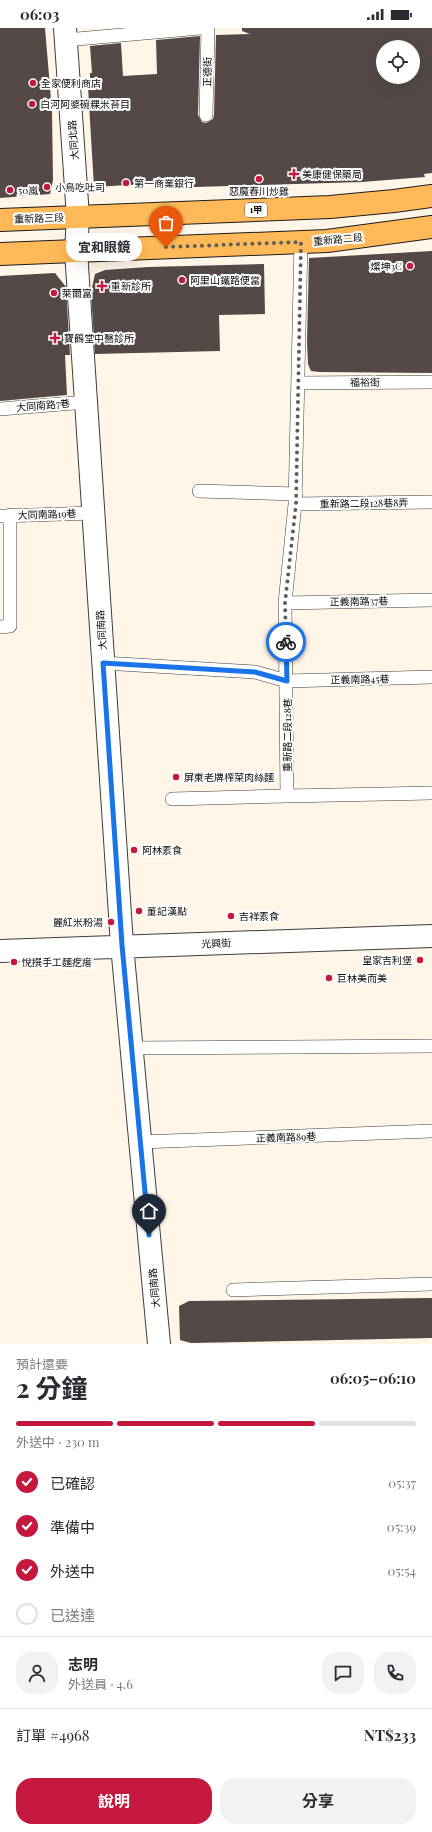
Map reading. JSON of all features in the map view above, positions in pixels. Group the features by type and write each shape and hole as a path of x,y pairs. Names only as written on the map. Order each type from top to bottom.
{"main road":[{"name":"1甲","path":"78,217 330,207 394,202 432,196"},
{"name":"重新路三段","path":"0,220 78,217"},
{"name":"重新路二段","path":"76,251 327,241 432,227"},
{"path":"0,254 76,251"}],"street":[{"name":"大同北路","path":"65,34 78,217 76,251"},
{"name":"大同南路","path":"76,251 122,945 159,1344"},
{"name":"光興街","path":"0,951 122,945 432,936"}],"lane":[{"path":"65,34 200,28"},
{"name":"正德街","path":"206,115 208,28"},
{"name":"重新路二段128巷","path":"287,796 285,603 296,499 301,242"},
{"name":"福裕街","path":"299,383 432,382"},
{"name":"大同南路7巷","path":"0,409 86,402"},
{"name":"重新路二段128巷8弄","path":"199,491 296,499 432,502"},
{"name":"大同南路19巷","path":"5,516 93,513"},
{"path":"0,626 10,626 5,516"},
{"name":"正義南路37巷","path":"285,603 432,600"},
{"name":"正義南路45巷","path":"103,663 255,672 287,681 432,677"},
{"path":"172,799 432,793"},
{"path":"131,1048 432,1046"},
{"name":"正義南路89巷","path":"140,1142 432,1131"},
{"path":"233,1290 432,1284"}],"building":[{"path":"0,28 45,28 52,111 53,180 50,194 0,198"},
{"path":"242,28 432,28 432,173 424,174 425,177 362,182 161,188 161,183 94,187 88,87 90,87 90,73 92,73 90,46 121,43 123,76 157,74 156,40 200,36 198,115 202,122 206,123 213,119 214,115 216,35 250,34 242,31"},
{"path":"432,251 432,373 311,371 308,364 307,342 309,258"},
{"path":"264,264 265,314 219,315 220,351 95,354 91,292 95,274 105,270 148,267"},
{"path":"55,273 66,287 70,355 65,355 67,395 0,401 0,276"},
{"path":"432,1298 432,1338 191,1343 180,1340 179,1306 189,1301"}],"way so far":[{"path":"166,247 301,242 296,504 285,603 286,642"}],"place":[{"name":"全家便利商店","path":"33,83"},
{"name":"白河阿婆碗粿米苔目","path":"32,104"},
{"name":"美康健保藥局","path":"294,174"},
{"name":"惡魔春川炒雞","path":"259,179"},
{"name":"第一商業銀行","path":"126,183"},
{"name":"小鳥吃吐司","path":"47,187"},
{"name":"50嵐","path":"10,190"},
{"name":"宜和眼鏡","path":"166,247"},
{"name":"燦坤3C","path":"410,266"},
{"name":"阿里山鐵路便當","path":"182,280"},
{"name":"重新診所","path":"102,286"},
{"name":"萊爾富","path":"54,293"},
{"name":"寶鶴堂中醫診所","path":"55,338"},
{"name":"屏東老牌榨菜肉絲麵","path":"176,777"},
{"name":"阿林素食","path":"134,850"},
{"name":"董記漢點","path":"139,911"},
{"name":"吉祥素食","path":"231,916"},
{"name":"麗紅米粉湯","path":"111,922"},
{"name":"皇家吉利堡","path":"420,960"},
{"name":"悅撰手工麵疙瘩","path":"14,962"},
{"name":"巨林美而美","path":"329,978"}],"route":[{"path":"149,1235 122,945 103,663 255,672 287,681 286,642"}]}
